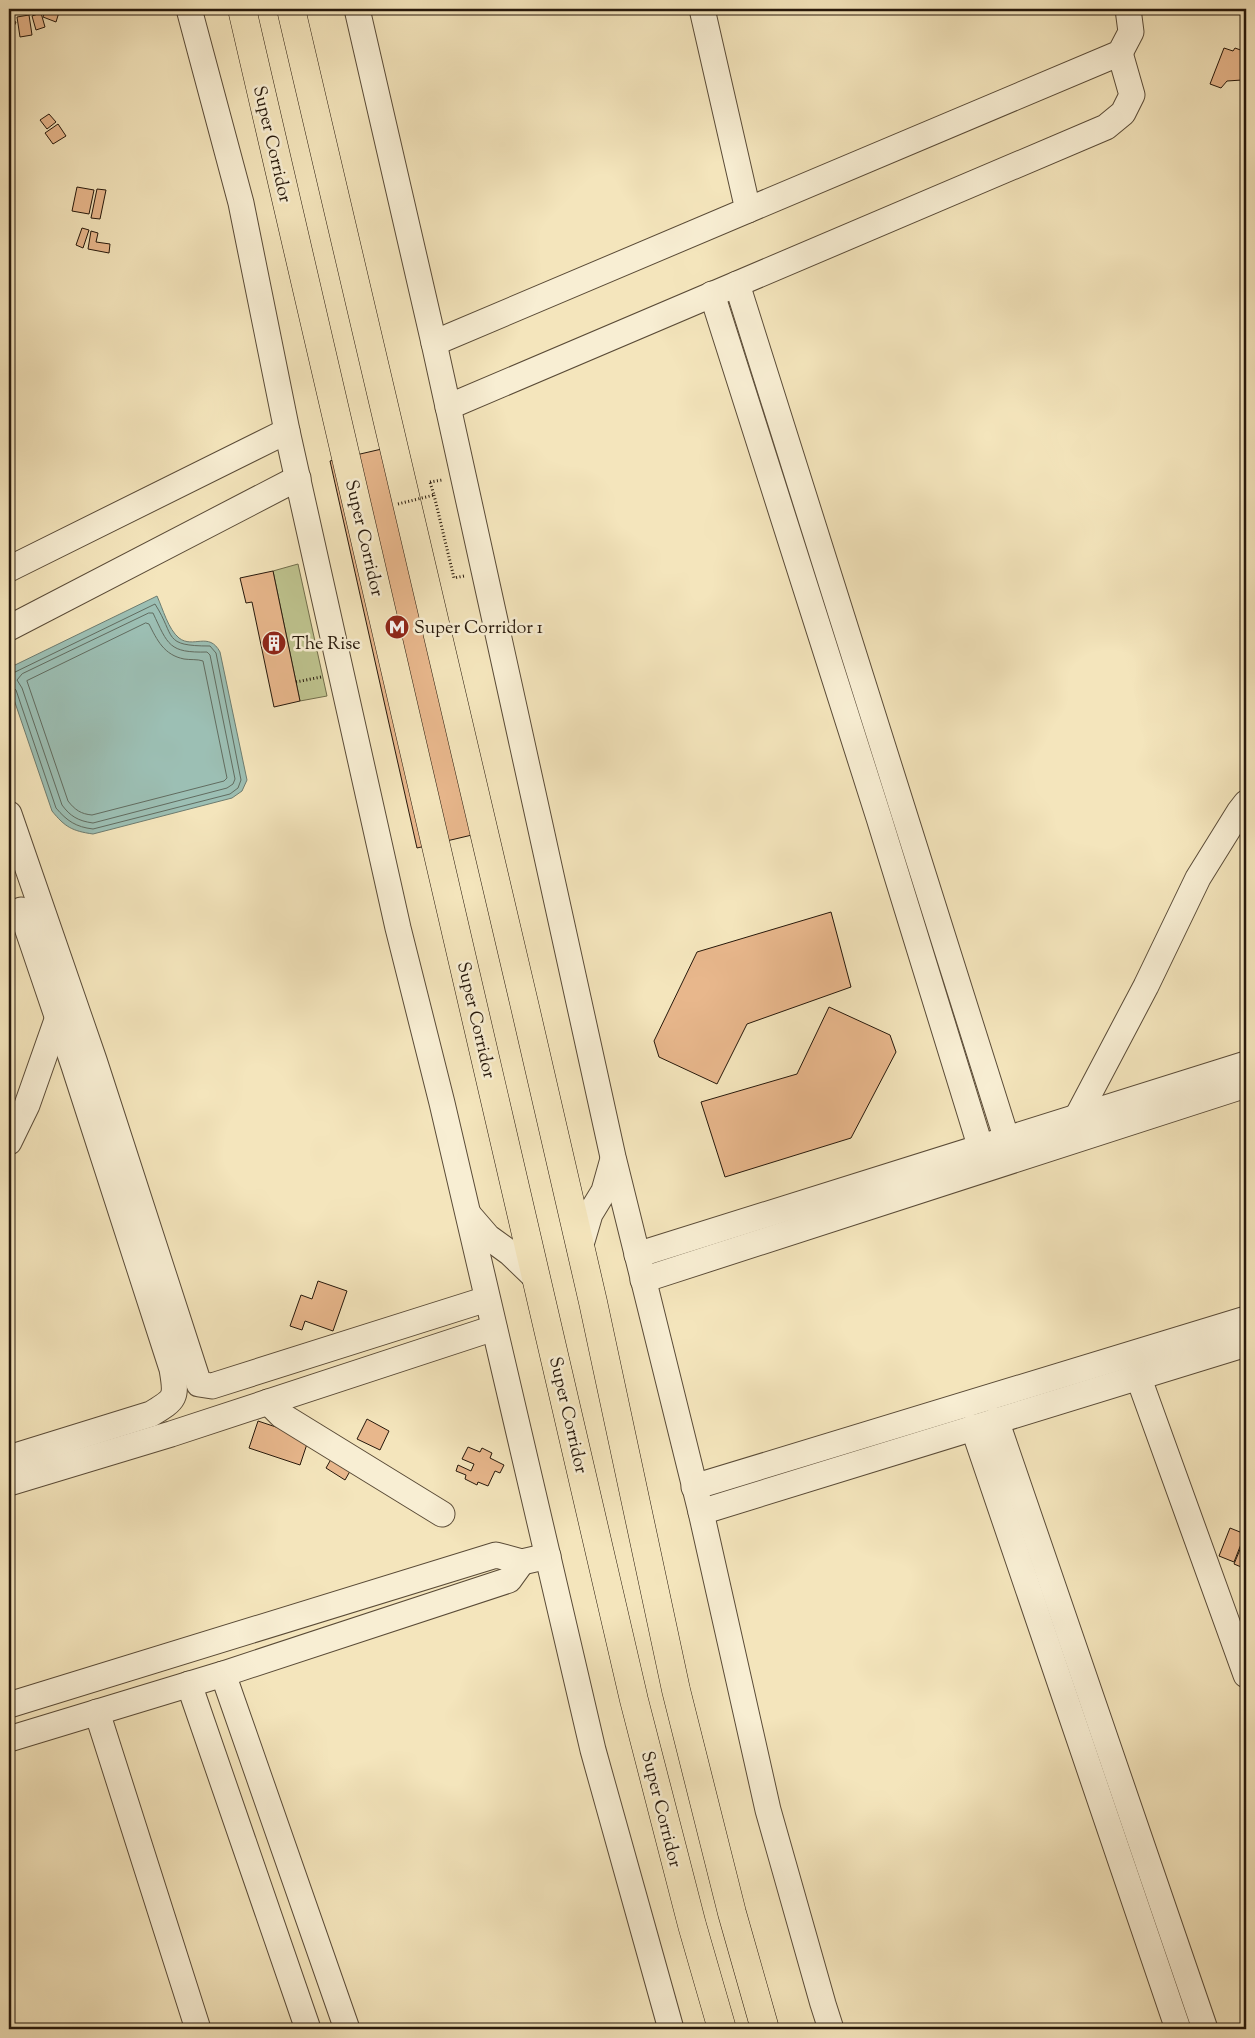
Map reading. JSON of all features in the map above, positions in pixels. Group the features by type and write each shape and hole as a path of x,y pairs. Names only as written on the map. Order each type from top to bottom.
{"main road":[{"name":"Super Corridor","path":"242,9 536,1278 546,1313 634,1700 692,1924 722,2029"},
{"path":"291,9 523,997 592,1302 676,1690 732,1913 765,2029"}],"street":[{"path":"189,9 241,203 298,478 302,538 467,1213 593,1750 671,2029"},
{"path":"357,9 434,343 642,1280 700,1512 768,1810 822,2004 831,2029"},
{"path":"702,9 748,210"},
{"path":"434,343 1120,53 1131,32 1128,9"},
{"path":"448,407 1106,127 1123,113 1132,95 1120,53"},
{"path":"737,284 1009,1148"},
{"path":"712,294 873,800 983,1157"},
{"path":"9,569 287,431"},
{"path":"9,628 298,478"},
{"path":"1078,1115 1146,986 1198,878 1238,812 1246,803"},
{"path":"9,814 94,1060 199,1384 212,1386 220,1384 487,1299"},
{"path":"9,1458 151,1414 171,1402 176,1389 172,1369 58,1017 21,910"},
{"path":"9,1142 27,1105 58,1017"},
{"path":"1009,1148 1078,1115 1246,1064"},
{"path":"642,1280 1009,1148 1246,1085"},
{"path":"580,1248 590,1214 604,1191 614,1157"},
{"path":"637,1255 983,1157"},
{"path":"467,1213 488,1237 510,1253 536,1278"},
{"path":"694,1488 1246,1319"},
{"path":"9,1483 171,1434 494,1328"},
{"path":"700,1512 1246,1344"},
{"path":"1138,1376 1246,1675"},
{"path":"268,1402 281,1416 442,1514"},
{"path":"996,1420 1206,2029"},
{"path":"973,1427 1178,2029"},
{"path":"9,1705 496,1555 522,1562 548,1556"},
{"path":"9,1739 223,1674 509,1580 522,1562"},
{"path":"223,1674 347,2029"},
{"path":"189,1684 308,2029"},
{"path":"97,1712 198,2029"}],"path":[{"path":"430,482 454,578"},
{"path":"398,504 434,495"}],"green space":[{"path":"298,564 327,696 300,701 273,571"}],"water":[{"path":"157,596 169,624 179,638 190,642 211,642 220,652 247,780 242,791 232,798 93,834 74,830 65,825 52,811 9,685 9,674 13,666"}],"building":[{"path":"46,9 60,9 56,22 43,17"},
{"path":"41,13 45,27 36,30 32,16"},
{"path":"29,15 32,35 20,37 17,17"},
{"path":"9,19 16,22 10,35 9,34"},
{"path":"1224,48 1233,51 1235,48 1246,52 1246,70 1242,80 1227,81 1221,88 1210,84"},
{"path":"49,114 56,122 47,129 40,120"},
{"path":"58,124 66,136 53,144 45,133"},
{"path":"77,187 94,190 89,214 72,211"},
{"path":"97,189 106,190 100,219 91,218"},
{"path":"82,228 89,230 83,248 76,245"},
{"path":"91,231 98,233 96,242 110,244 109,253 88,249"},
{"name":"Super Corridor 1","path":"386,448 472,835 417,848 330,461"},
{"name":"The Rise","path":"273,571 300,701 274,707 252,602 246,603 240,578"},
{"path":"831,912 851,987 747,1024 717,1084 659,1057 654,1041 697,952"},
{"path":"829,1007 890,1035 896,1052 851,1138 725,1177 701,1102 797,1074"},
{"path":"318,1281 347,1291 333,1331 305,1321 302,1330 290,1326 301,1295 312,1299"},
{"path":"367,1419 389,1431 380,1450 357,1439"},
{"path":"258,1421 309,1438 300,1465 249,1448"},
{"path":"468,1447 480,1452 482,1448 492,1453 490,1458 504,1465 500,1473 495,1471 488,1486 478,1482 477,1485 465,1479 466,1475 456,1471 458,1465 471,1471 474,1464 462,1459"},
{"path":"334,1454 353,1466 345,1480 326,1468"},
{"path":"1230,1528 1245,1534 1234,1562 1219,1556"},
{"path":"1246,1535 1246,1569 1234,1564"}],"place":[{"name":"Super Corridor 1","path":"397,627"},
{"name":"The Rise","path":"274,643"}]}
